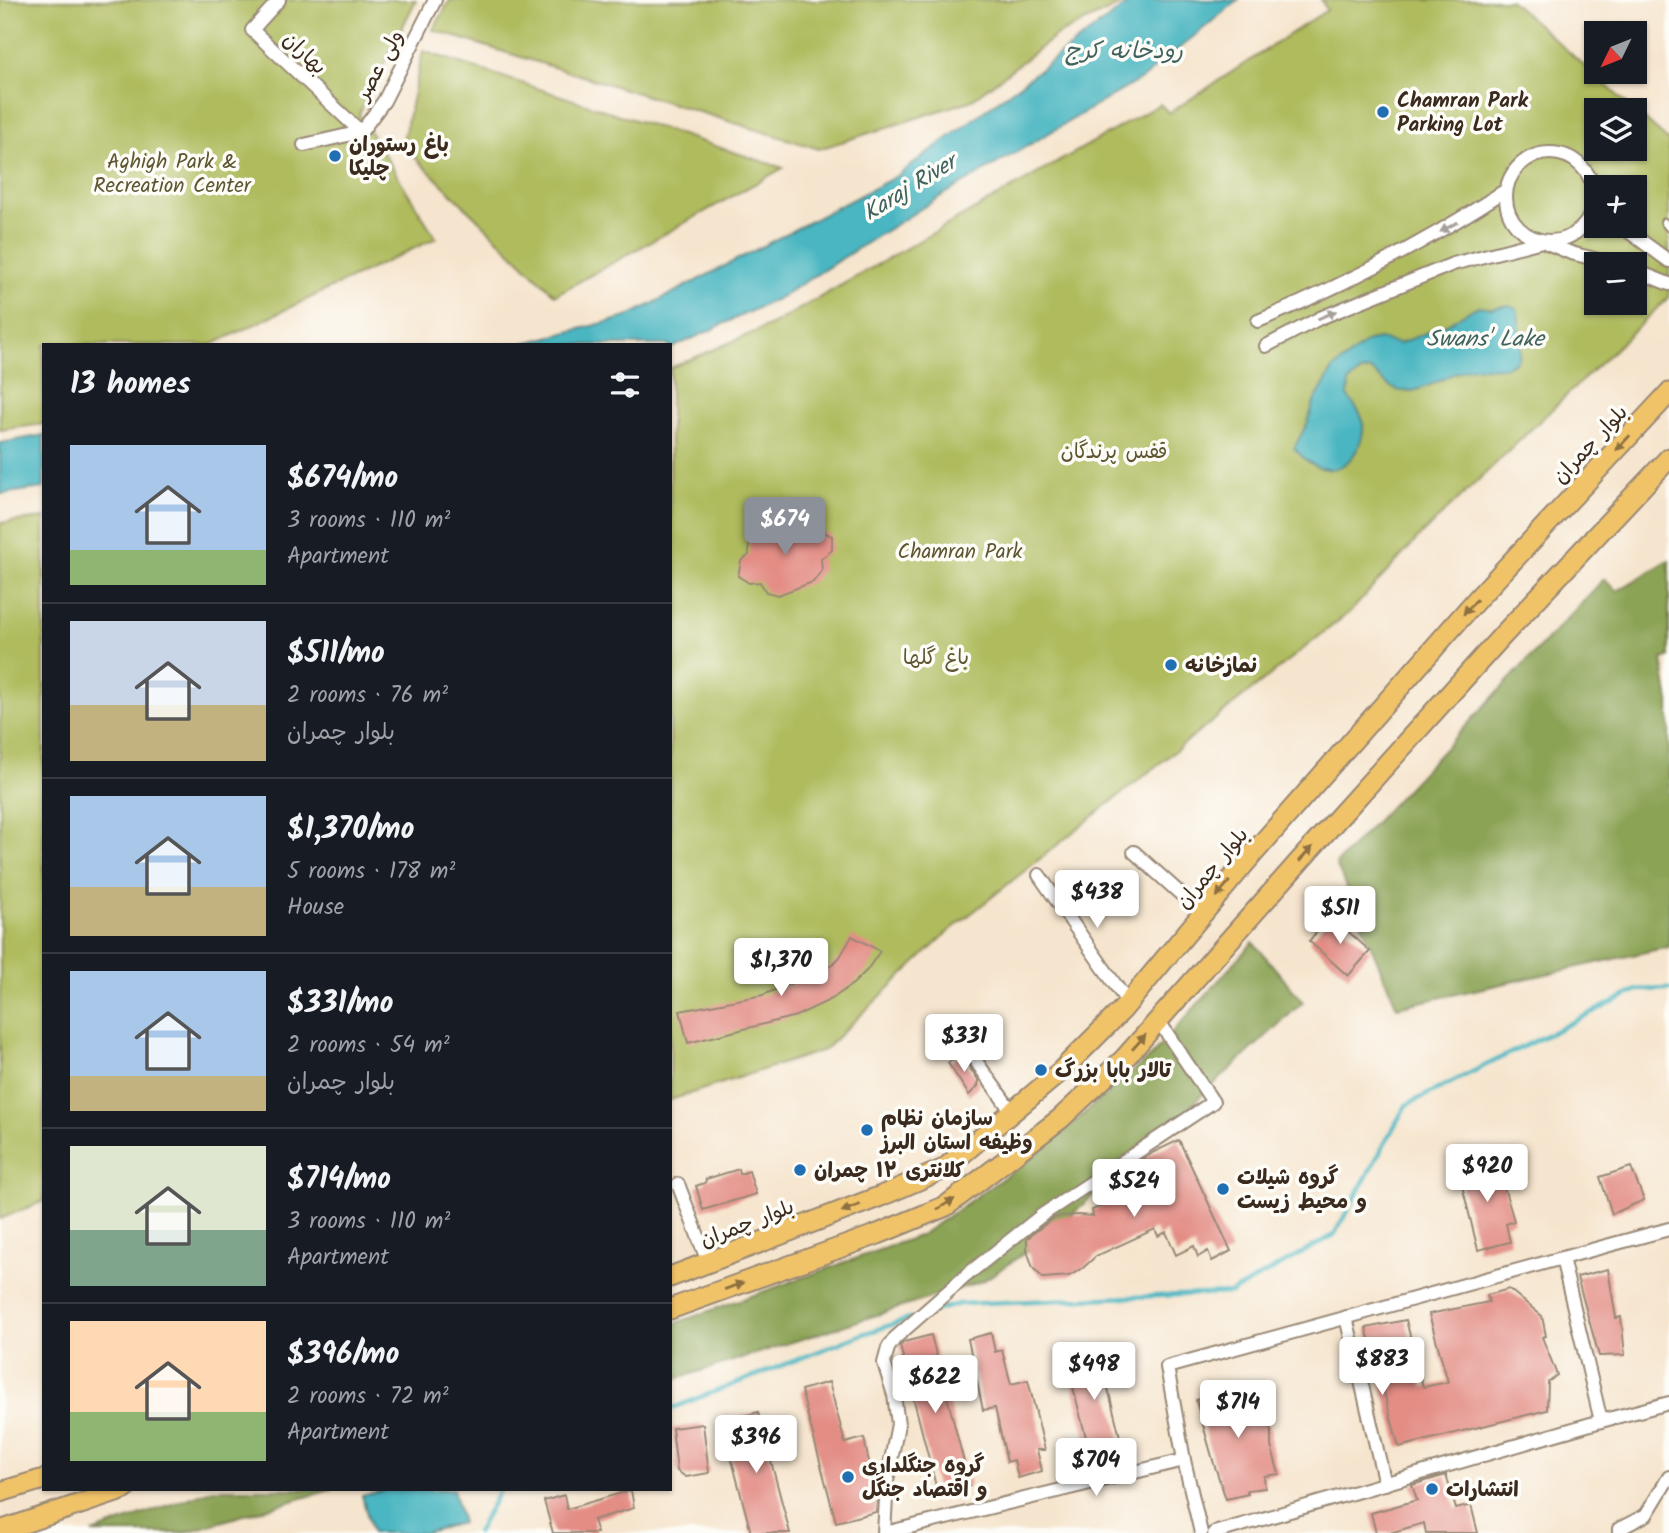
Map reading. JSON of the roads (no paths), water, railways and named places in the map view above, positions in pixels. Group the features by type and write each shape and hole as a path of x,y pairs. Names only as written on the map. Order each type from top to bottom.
{"main road":[{"name":"بلوار چمران","path":"672,1276 944,1169 1061,1071 1128,1003 1443,637 1669,393"},
{"path":"672,1308 878,1234 946,1206 1060,1119 1124,1059 1256,908 1485,655 1669,458"},
{"path":"0,1492 42,1480"},
{"path":"0,1531 119,1491"}],"street":[{"name":"بهاران","path":"279,0 252,30 361,132"},
{"name":"ولی عصر","path":"304,145 361,132 384,101 435,0"},
{"path":"1584,256 1529,236 1518,228 1510,217 1506,190 1510,177 1519,166 1530,157 1544,153 1558,153 1571,158 1583,166 1589,175"},
{"path":"1258,321 1308,300 1452,226 1506,190"},
{"path":"1266,346 1320,318 1453,264 1542,241 1556,242 1570,238 1584,226"},
{"path":"1637,238 1669,261"},
{"path":"1647,275 1669,284"},
{"path":"1135,852 1203,914"},
{"path":"1039,875 1128,1003"},
{"path":"1158,1020 1213,1102 1042,1215 968,1274 895,1338 888,1348 884,1363 894,1395 898,1424 887,1481 884,1533 921,1529 1184,1460"},
{"path":"936,1044 956,1032 1012,1112"},
{"path":"678,1184 708,1262"},
{"path":"1201,1533 1167,1367 1669,1229"},
{"path":"1562,1258 1601,1421"},
{"path":"1346,1317 1385,1484"},
{"path":"1214,1533 1669,1403"},
{"path":"1619,1533 1619,1529 1646,1515 1669,1477"}],"water":[{"name":"رودخانه کرج","path":"1133,0 1238,0 1143,78 933,201 779,298 672,348 672,343 525,343 627,317 897,176"},
{"name":"Swans' Lake","path":"1509,305 1517,308 1521,336 1519,357 1511,365 1469,368 1424,387 1406,391 1390,386 1371,370 1361,372 1349,382 1348,395 1361,415 1363,426 1360,444 1350,460 1335,469 1321,468 1304,459 1294,448 1308,422 1313,404 1333,369 1368,341 1380,339 1399,344 1445,325 1478,306 1492,308"},
{"path":"42,435 42,488 0,494 0,443"},
{"path":"381,1491 454,1491 462,1523 423,1533 372,1533 362,1496"}],"waterway":[{"path":"930,1312 959,1304 1231,1293 1334,1235 1406,1105 1637,990 1669,989"},
{"path":"672,1408 863,1334 912,1318"},
{"path":"477,1533 499,1491"}],"place":[{"name":"Chamran Park Parking Lot","path":"1383,112"},
{"name":"باغ رستوران چلیکا","path":"335,156"},
{"name":"نمازخانه","path":"1171,665"},
{"name":"تالار بابا بزرگ","path":"1041,1070"},
{"name":"سازمان نظام وظیفه استان البرز","path":"867,1130"},
{"name":"کلانتری ۱۲ چمران","path":"800,1170"},
{"name":"گروه شیلات و محیط زیست","path":"1223,1189"},
{"name":"گروه جنگلداری و اقتصاد جنگل","path":"848,1477"},
{"name":"انتشارات","path":"1432,1489"}],"park label":[{"name":"Aghigh Park & Recreation Center","path":"172,173"},
{"name":"قفس پرندگان","path":"1114,451"},
{"name":"Chamran Park","path":"960,551"},
{"name":"باغ گلها","path":"936,657"}],"water label":[{"name":"Karaj River","path":"909,187"}]}
